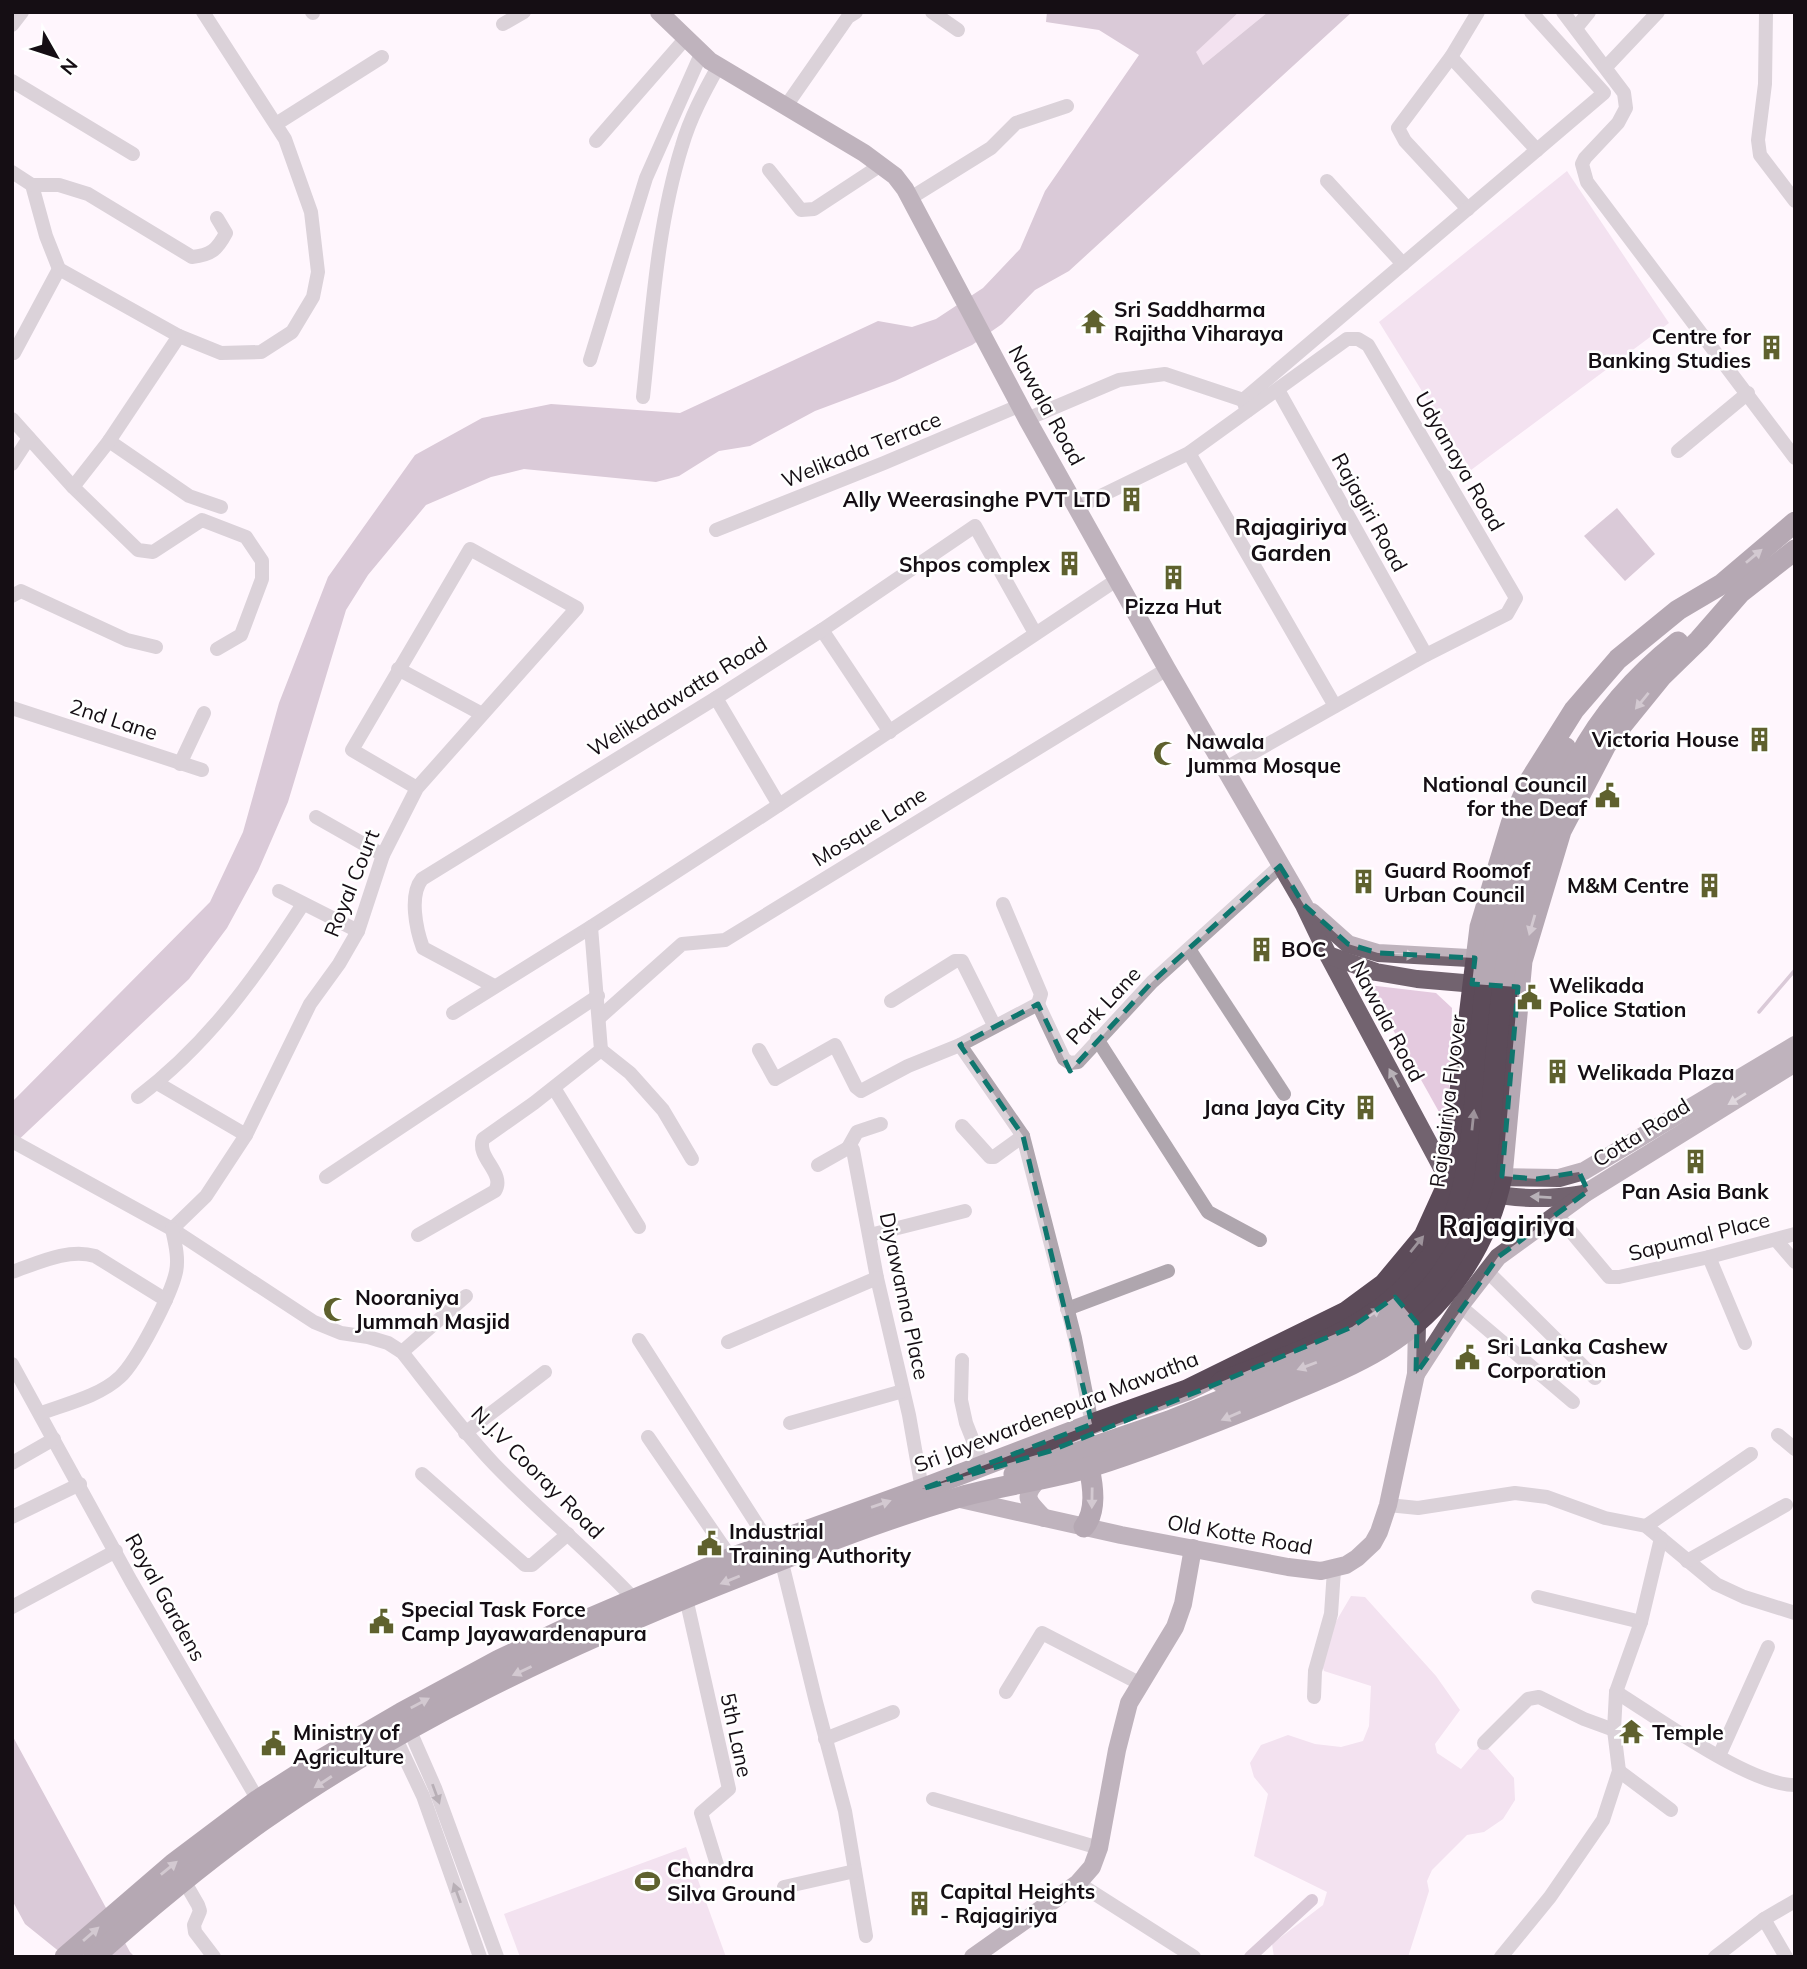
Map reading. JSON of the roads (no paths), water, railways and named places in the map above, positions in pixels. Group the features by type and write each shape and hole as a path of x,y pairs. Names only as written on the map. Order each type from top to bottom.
{"highway":[{"name":"Sri Jayewardenepura Mawatha","path":"94,1957 123,1919 173,1864 258,1800 322,1759 499,1660 731,1558 775,1551 955,1498 1089,1467 1212,1424 1332,1374 1382,1348 1417,1324 1434,1308 1474,1253 1500,1185 1522,961 1557,841 1606,745 1662,676 1699,640 1731,589 1795,522"},
{"name":"Sri Jayewardenepura Mawatha","path":"65,1957 183,1879 264,1820 403,1735 511,1676 685,1598 775,1551 922,1489 1187,1391 1346,1312 1384,1284 1424,1236 1449,1181 1480,927 1511,824 1542,759 1574,710 1618,659 1678,610 1731,589 1795,550"},
{"name":"Rajagiriya Flyover","path":"922,1489 1050,1451 1341,1332 1390,1301 1420,1271 1447,1231 1457,1209 1467,1174 1492,945 1508,877 1531,815 1566,748 1600,699 1638,657 1731,589"},
{"name":"Rajagiriya Flyover","path":"955,1498 1073,1452 1169,1421 1341,1353 1389,1327 1425,1294 1446,1268 1465,1235 1483,1183 1505,971 1523,890 1550,819 1586,745 1625,692 1731,589"},
{"path":"1511,824 1505,886 1516,897 1525,894 1557,841"},
{"path":"1084,1527 1089,1521 1092,1507 1089,1467"}],"main road":[{"name":"Nawala Road","path":"659,12 718,67 786,106 895,176 1167,669 1304,905 1328,956 1449,1181"},
{"name":"Nawala Road","path":"1304,905 1348,944 1378,953 1522,961"},
{"name":"Nawala Road","path":"1328,956 1376,972 1518,987"},
{"name":"Cotta Road","path":"1500,1185 1559,1178 1579,1172 1793,1057"},
{"name":"Cotta Road","path":"1500,1185 1561,1198 1586,1193 1793,1057"},
{"path":"1579,1172 1586,1193"},
{"path":"1449,1181 1500,1185"},
{"name":"Old Kotte Road","path":"1416,1374 1460,1306 1492,1264 1586,1193"},
{"path":"1434,1308 1492,1264"},
{"path":"1384,1284 1417,1324"},
{"name":"Old Kotte Road","path":"955,1498 1084,1527 1307,1570 1334,1570 1357,1558 1373,1543 1379,1532 1388,1505 1416,1374 1417,1324"},
{"path":"1037,1481 1030,1489 1028,1497 1029,1502 1044,1518"},
{"path":"973,1957 1078,1883 1091,1867 1099,1848 1117,1749 1129,1703 1175,1626 1185,1594 1193,1548"}],"street":[{"path":"12,25 22,12"},
{"path":"32,184 46,236 59,269 179,335 221,353 261,352 292,332 313,297 318,272 311,212 285,139 204,12"},
{"path":"503,24 524,12"},
{"path":"786,106 848,17 856,12"},
{"path":"932,12 958,30"},
{"path":"1468,209 1405,141 1398,128 1451,57 1478,12"},
{"path":"1245,405 1403,264 1604,93 1531,12"},
{"path":"1563,12 1624,93 1626,108 1618,123 1582,164 1587,182 1795,458"},
{"path":"1576,28 1589,12"},
{"path":"1606,67 1658,12"},
{"path":"1766,12 1765,84 1758,140 1760,155 1795,201"},
{"path":"596,141 685,39"},
{"path":"590,360 646,178 701,54"},
{"path":"276,124 382,57"},
{"path":"1451,57 1537,150"},
{"path":"643,397 658,262 671,184 682,144 718,67"},
{"path":"12,81 133,154"},
{"path":"909,199 991,148 1016,123 1067,106"},
{"path":"769,170 801,210 814,209 881,165"},
{"path":"12,172 32,184 59,185 88,194 192,257 208,255 218,249 226,233 217,218"},
{"path":"1327,181 1403,264"},
{"path":"13,353 59,269"},
{"path":"73,487 109,441 179,335"},
{"name":"Udyanaya Road","path":"1078,508 1189,453 1245,405 1278,390 1346,339 1358,339 1368,345 1516,598 1507,614 1426,655 1224,769"},
{"name":"Welikada Terrace","path":"716,530 884,463 1119,380 1166,374 1245,405"},
{"name":"Rajagiri Road","path":"1278,390 1426,655"},
{"path":"1678,451 1748,393"},
{"path":"12,419 73,487 138,550 153,552 202,520 246,537 262,561 262,579 241,635 217,649"},
{"path":"12,464 29,438"},
{"path":"109,441 189,496 221,507"},
{"path":"1189,453 1335,706"},
{"name":"Welikadawatta Road","path":"494,986 423,948 415,897 416,887 422,879 716,698 975,526 1035,633"},
{"name":"Royal Court","path":"172,1229 206,1196 246,1135 310,1004 358,932 383,855 417,788 577,608 470,550 398,669"},
{"path":"453,1013 591,928 1118,579"},
{"path":"12,596 21,591 127,640 156,647"},
{"path":"822,630 890,732"},
{"path":"417,788 352,750 398,669 482,714"},
{"name":"Mosque Lane","path":"599,1018 682,944 725,940 1167,669"},
{"path":"716,698 779,805"},
{"name":"2nd Lane","path":"12,708 202,770"},
{"path":"180,764 204,713"},
{"path":"316,817 383,855"},
{"name":"Park Lane","path":"1038,1004 1064,1059 1070,1063 1078,1062 1152,982 1280,866"},
{"path":"279,891 358,932"},
{"path":"138,1097 157,1083 234,1005 303,904"},
{"path":"759,1050 775,1079 835,1045 856,1087 861,1091 908,1066 960,1045 1038,1004 1041,994 1003,904"},
{"path":"591,928 601,1050 630,1073 663,1110 692,1159"},
{"path":"1189,949 1284,1094"},
{"path":"891,1001 955,961 962,961 994,1025"},
{"path":"327,1177 597,996"},
{"path":"1097,1040 1208,1212 1260,1240"},
{"path":"960,1045 1023,1136 1075,1338 1092,1424"},
{"path":"418,1235 495,1191 498,1180 482,1152 483,1139 601,1050"},
{"path":"157,1083 246,1135"},
{"path":"554,1088 639,1227"},
{"path":"818,1165 848,1148 857,1132 881,1124"},
{"path":"962,1126 990,1157 994,1157 1023,1136"},
{"name":"N.J.V Cooray Road","path":"12,1141 172,1229 314,1322 341,1333 378,1340 402,1352 465,1433 496,1466 601,1563 634,1599"},
{"name":"Diyawanna Place","path":"848,1148 853,1150 922,1489"},
{"path":"870,1235 965,1211"},
{"name":"Sapumal Place","path":"1557,1215 1609,1276 1619,1277 1795,1234"},
{"path":"41,1413 96,1392 120,1378 132,1362 166,1300 177,1271 177,1252 172,1229"},
{"path":"1776,1240 1795,1262"},
{"path":"12,1272 49,1259 81,1252 95,1256 166,1300"},
{"path":"1709,1257 1745,1343"},
{"path":"1492,1264 1595,1378"},
{"path":"1067,1309 1168,1271"},
{"path":"728,1342 877,1278"},
{"path":"402,1352 466,1296"},
{"path":"1460,1306 1573,1402"},
{"path":"639,1340 775,1551 845,1811 866,1936"},
{"path":"962,1360 961,1400 965,1423 983,1466"},
{"name":"Royal Gardens","path":"12,1364 258,1800"},
{"path":"465,1433 545,1372"},
{"path":"790,1423 903,1391"},
{"path":"1778,1435 1795,1449"},
{"path":"648,1437 731,1558"},
{"path":"12,1463 54,1439"},
{"path":"1646,1526 1751,1454"},
{"path":"422,1474 525,1565 532,1565 568,1534"},
{"path":"12,1517 80,1484"},
{"path":"1388,1505 1418,1508 1516,1493 1547,1497 1605,1518 1646,1526 1716,1584 1744,1597 1795,1613"},
{"path":"1687,1561 1786,1504"},
{"path":"1502,1957 1550,1897 1603,1820 1619,1771 1614,1730 1616,1692 1641,1622 1661,1538"},
{"path":"12,1606 116,1551"},
{"path":"1314,1697 1315,1671 1331,1614 1334,1570"},
{"path":"1538,1597 1641,1622"},
{"name":"5th Lane","path":"685,1598 729,1789 701,1813 718,1868"},
{"path":"1006,1692 1042,1633 1139,1683"},
{"path":"1719,1756 1768,1647"},
{"path":"1616,1692 1749,1773 1782,1785 1795,1785"},
{"path":"1485,1743 1528,1699 1539,1697 1614,1730"},
{"path":"825,1738 893,1712"},
{"path":"403,1735 480,1957"},
{"path":"403,1735 435,1788 496,1957"},
{"path":"1619,1771 1671,1810"},
{"path":"933,1799 1099,1848"},
{"path":"784,1887 855,1871"},
{"path":"183,1879 200,1911 194,1925 195,1932 214,1957"},
{"path":"1078,1883 1194,1957"},
{"path":"1715,1957 1764,1919 1795,1901"},
{"path":"1764,1919 1786,1957"}],"waterway":[{"path":"1759,1012 1795,970"},
{"path":"1250,1957 1312,1900"}],"place":[{"name":"Sri Saddharma Rajitha Viharaya","path":"1094,321"},
{"name":"Centre for Banking Studies","path":"1771,348"},
{"name":"Ally Weerasinghe PVT LTD","path":"1131,499"},
{"name":"Shpos complex","path":"1070,564"},
{"name":"Pizza Hut","path":"1173,577"},
{"name":"Victoria House","path":"1759,739"},
{"name":"Nawala Jumma Mosque","path":"1166,753"},
{"name":"National Council for the Deaf","path":"1607,796"},
{"name":"Guard Roomof Urban Council","path":"1364,882"},
{"name":"M&M Centre","path":"1709,885"},
{"name":"BOC","path":"1261,949"},
{"name":"Welikada Police Station","path":"1529,997"},
{"name":"Welikada Plaza","path":"1557,1072"},
{"name":"Jana Jaya City","path":"1365,1107"},
{"name":"Pan Asia Bank","path":"1695,1162"},
{"name":"Nooraniya Jummah Masjid","path":"335,1309"},
{"name":"Sri Lanka Cashew Corporation","path":"1467,1358"},
{"name":"Industrial Training Authority","path":"709,1543"},
{"name":"Special Task Force Camp Jayawardenapura","path":"381,1621"},
{"name":"Temple","path":"1632,1732"},
{"name":"Ministry of Agriculture","path":"273,1744"},
{"name":"Chandra Silva Ground","path":"647,1881"},
{"name":"Capital Heights - Rajagiriya","path":"920,1903"}],"district":[{"name":"Rajagiriya Garden","path":"1291,539"},
{"name":"Rajagiriya","path":"1507,1225"}]}
